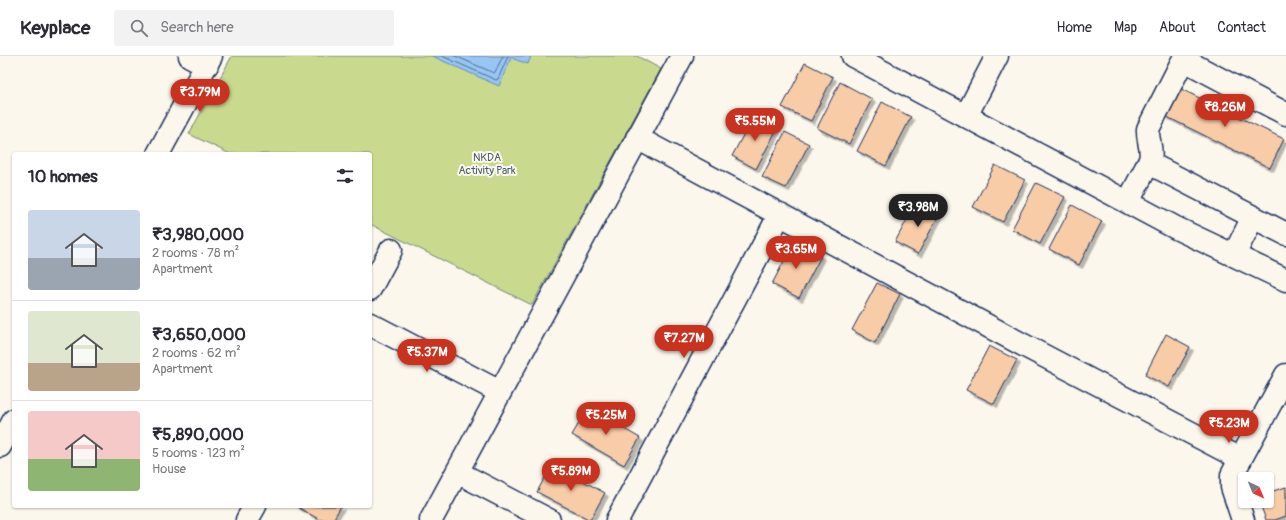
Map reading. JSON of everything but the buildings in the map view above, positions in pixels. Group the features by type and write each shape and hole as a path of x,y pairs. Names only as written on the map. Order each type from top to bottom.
{"street":[{"path":"430,520 682,56"},
{"path":"853,56 1176,228 1286,280"},
{"path":"966,116 998,56"},
{"path":"159,152 203,59"},
{"path":"1128,202 1152,155 1148,129 1182,62 1186,61 1286,114"},
{"path":"637,138 1029,348 1241,459"},
{"path":"1149,163 1286,234"},
{"path":"617,520 780,214"},
{"path":"1234,255 1253,217"},
{"path":"372,285 391,250"},
{"path":"372,325 500,392"},
{"path":"1243,520 1232,487 1232,475 1286,375"},
{"path":"0,446 12,424"},
{"path":"457,472 549,520"},
{"path":"247,520 253,508"}],"green space":[{"name":"NKDA Activity Park","path":"232,56 637,56 661,69 532,305 372,225 372,152 226,152 189,134"}],"water":[{"path":"432,56 531,56 528,64 511,58 499,86"}]}
